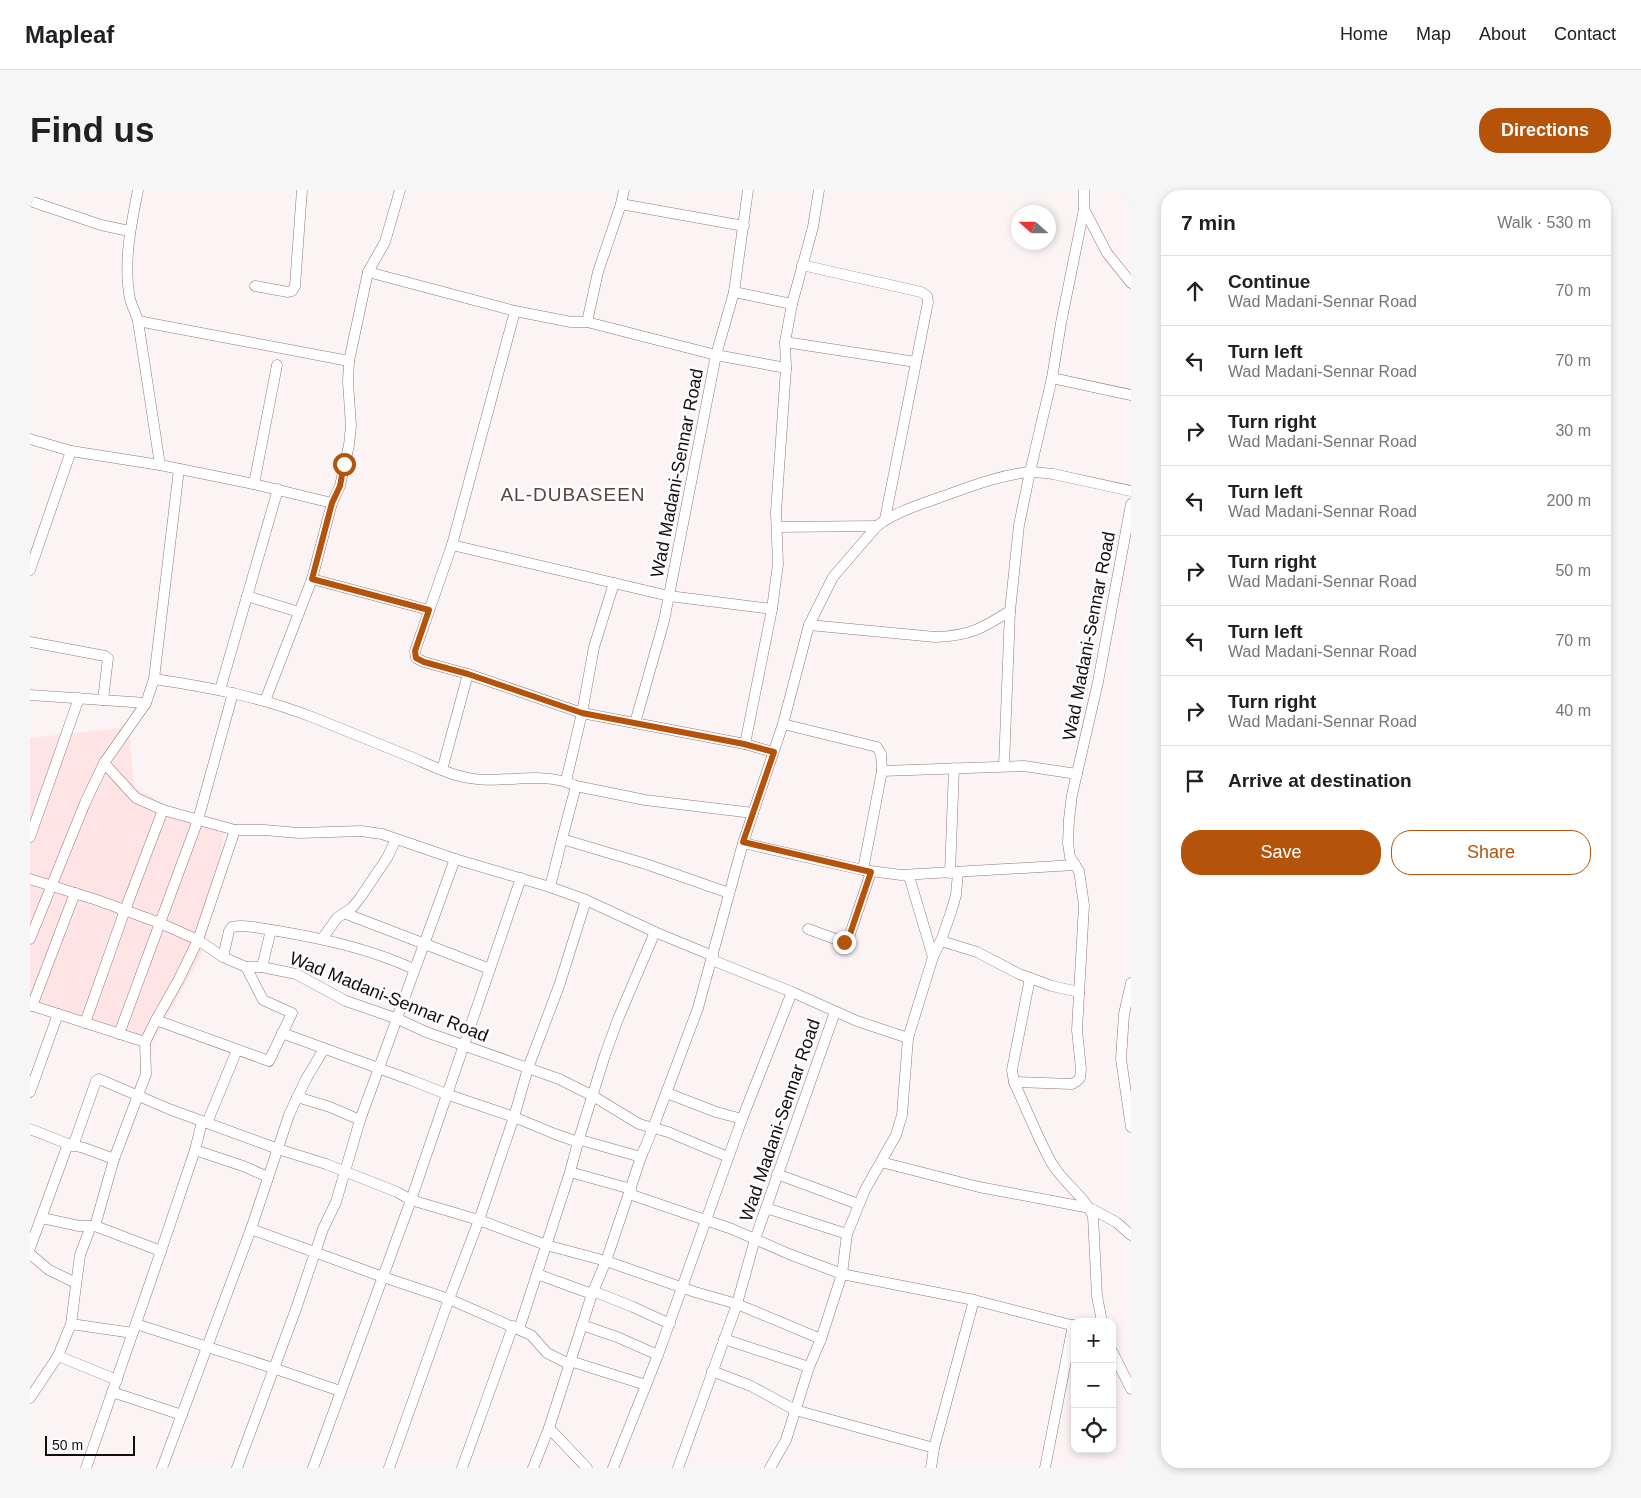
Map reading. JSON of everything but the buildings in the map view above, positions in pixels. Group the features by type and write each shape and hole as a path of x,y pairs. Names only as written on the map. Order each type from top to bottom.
{"street":[{"path":"138,190 129,231 128,273 130,299 138,321 160,465"},
{"path":"254,286 288,292 292,291 295,286 302,190"},
{"path":"265,701 312,579 332,503 340,486 351,426 348,382 349,361 368,272 386,242 400,190"},
{"path":"587,322 598,272 624,190"},
{"name":"Wad Madani-Sennar Road","path":"635,723 654,661 669,596 716,355 734,292 748,190"},
{"path":"744,744 772,610 778,564 777,492 786,368 785,342 792,304 813,227 819,190"},
{"path":"1004,766 1010,612 1019,525 1052,378 1084,208 1084,190"},
{"path":"30,201 101,226 129,231"},
{"path":"621,204 744,226"},
{"path":"1084,208 1107,253 1131,283"},
{"path":"533,1468 593,1292 630,1192 640,1157 654,1128 698,1008 743,842 783,724 809,626 833,578 881,523 916,362 928,302 927,296 921,292 802,266"},
{"name":"Wad Madani-Sennar Road","path":"368,272 515,311 571,322 587,322 716,355 786,368"},
{"path":"734,292 792,304"},
{"path":"515,311 452,545 415,651 416,658 582,713 744,744 774,752"},
{"path":"138,321 349,361"},
{"path":"785,342 916,362"},
{"path":"254,484 277,365"},
{"path":"1052,378 1131,395"},
{"path":"30,439 71,451 160,465 278,489 332,503"},
{"path":"30,570 71,451"},
{"path":"30,939 85,803 104,763 146,703 154,679 179,469"},
{"path":"777,527 881,523 923,504 986,481 1030,472 1053,474 1131,491"},
{"path":"220,690 278,489"},
{"name":"Wad Madani-Sennar Road","path":"1014,1082 1072,1084 1080,1078 1081,1069 1077,1030 1084,905 1079,871 1070,857 1068,843 1069,819 1072,795 1098,682 1131,504"},
{"name":"Wad Madani-Sennar Road","path":"452,545 669,596 772,610"},
{"path":"312,579 429,610"},
{"path":"566,781 582,713 594,648 614,584"},
{"path":"248,596 299,612"},
{"path":"809,626 935,637 953,636 970,633 1010,612"},
{"path":"30,642 108,658 103,700"},
{"path":"442,770 468,674"},
{"path":"154,679 220,690 265,701 465,778 488,780 552,779 566,781 576,786 645,800 753,813"},
{"path":"119,1034 198,820 233,693"},
{"path":"30,695 146,703"},
{"path":"30,837 79,698"},
{"path":"783,724 877,747 881,754 882,771 867,871 848,940 841,942 808,929"},
{"path":"104,763 136,798 163,810 198,820 235,830 299,833 371,831 455,859 550,887 586,900 835,1012 908,1038"},
{"path":"882,771 1004,766 1044,768 1077,774"},
{"path":"770,1468 786,1440 809,1367 821,1339 842,1274 846,1234 858,1204 896,1135 902,1115 908,1038 933,957 941,941 956,896 954,873 954,768"},
{"path":"550,887 576,786"},
{"path":"85,1023 163,810"},
{"path":"30,1398 58,1356 71,1324 80,1255 93,1226 114,1159 146,1074 145,1042 180,979 198,940 235,830"},
{"path":"322,939 337,918 352,908 360,898 387,858 396,839"},
{"path":"562,839 646,864 729,894"},
{"path":"743,842 867,871 909,876 1074,865"},
{"path":"236,1468 316,1253 323,1229 336,1202 360,1120 455,859"},
{"path":"909,876 933,957"},
{"path":"313,1468 411,1200 521,878"},
{"name":"Wad Madani-Sennar Road","path":"30,879 160,923 198,940 223,956 246,967 262,967 296,974 346,1001 398,1019 463,1046 559,1079 593,1096 639,1124 668,1132 728,1157"},
{"path":"75,893 31,1006 145,1042"},
{"path":"389,1468 479,1220 514,1117 528,1068 559,986 586,900"},
{"path":"344,914 490,969"},
{"path":"223,956 229,931 232,928 237,926 257,927 322,939 367,950 414,969"},
{"path":"262,967 270,930"},
{"path":"462,1468 537,1274 615,1028 655,932"},
{"path":"941,941 977,952 1030,978 1052,986 1079,992"},
{"path":"156,1020 269,1061 292,1013 263,1000 246,967"},
{"path":"1030,978 1012,1070 1014,1082 1051,1163 1065,1182 1090,1208 1093,1216 1097,1296 1101,1318"},
{"path":"1131,983 1124,1014 1121,1059 1128,1095 1131,1127"},
{"name":"Wad Madani-Sennar Road","path":"613,1468 670,1324 728,1157 792,992"},
{"name":"Wad Madani-Sennar Road","path":"678,1468 737,1304 755,1239 835,1012"},
{"path":"30,1092 58,1014"},
{"path":"282,1033 578,1142 584,1141 640,1157"},
{"path":"162,1468 251,1229 297,1097 324,1049"},
{"path":"86,1468 204,1123 237,1050"},
{"path":"30,1248 98,1079 137,1097 204,1123 345,1171 411,1200 479,1220 546,1245 606,1261 683,1288 737,1304 821,1339"},
{"path":"667,1093 716,1112 742,1119"},
{"path":"297,1097 330,1107 360,1120"},
{"path":"30,1129 114,1159"},
{"path":"195,1150 243,1166 268,1177"},
{"path":"881,1162 979,1187 1090,1208 1116,1222 1131,1235"},
{"name":"Wad Madani-Sennar Road","path":"570,1172 706,1220 842,1274 974,1300 1071,1325"},
{"path":"777,1174 858,1204"},
{"path":"766,1208 846,1234"},
{"path":"42,1218 79,1226 93,1226 161,1252"},
{"path":"251,1229 449,1299 516,1327 536,1338 546,1353 569,1362 598,1369 646,1385"},
{"path":"30,1254 49,1270 76,1283"},
{"path":"537,1274 633,1306 670,1324"},
{"path":"931,1468 934,1448 974,1300"},
{"path":"71,1324 135,1328 273,1368 340,1391"},
{"path":"582,1325 618,1337 658,1355"},
{"path":"724,1339 809,1367"},
{"path":"1045,1468 1071,1341"},
{"path":"58,1356 117,1380"},
{"path":"1116,1359 1131,1389"},
{"path":"712,1372 751,1386 795,1410 934,1448"},
{"path":"112,1392 182,1415"},
{"path":"548,1428 587,1468"}],"shaded area":[{"path":"129,727 134,788 224,834 201,956 152,1043 30,1002 30,738"}],"district":[{"name":"AL-DUBASEEN","path":"573,494"}],"route":[{"path":"344,464 340,486 332,503 312,579 429,610 415,651 416,658 424,662 468,674 582,713 744,744 774,752 743,842 871,872 848,940 844,942"}]}
